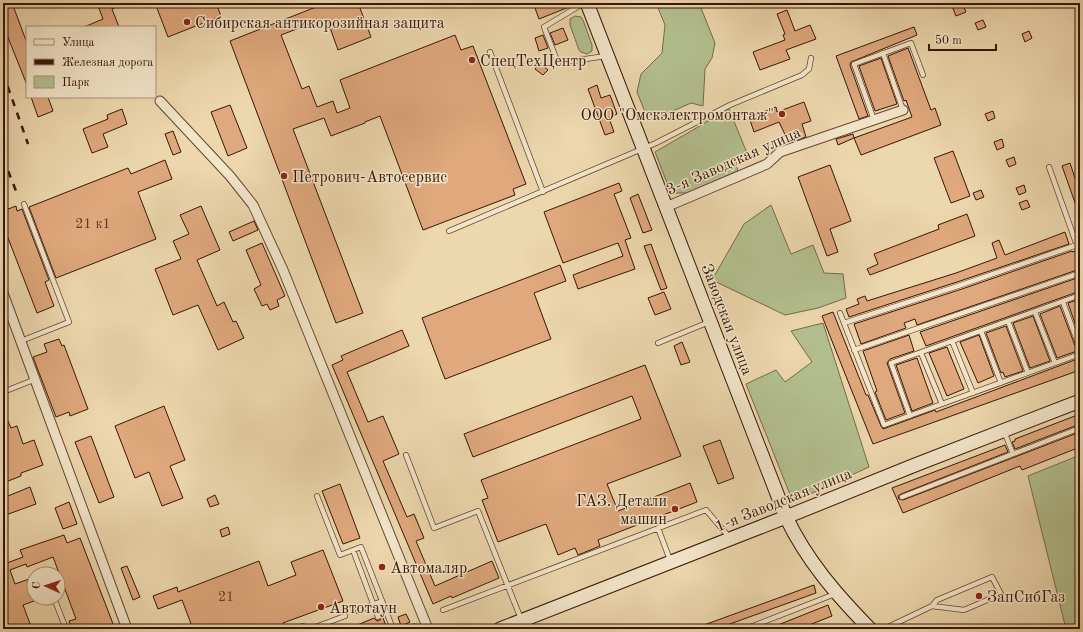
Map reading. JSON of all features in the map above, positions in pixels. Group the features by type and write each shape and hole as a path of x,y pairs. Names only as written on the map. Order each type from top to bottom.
{"main road":[{"name":"Заводская улица","path":"585,3 644,149 786,517 813,565 836,594 870,629"},
{"name":"1-я Заводская улица","path":"500,629 1080,401"}],"street":[{"path":"160,101 230,176 253,205 283,270 428,629"},
{"name":"3-я Заводская улица","path":"666,207 767,164 780,152 903,110"},
{"path":"3,293 128,629"}],"lane":[{"path":"585,3 544,26 558,63 607,56"},
{"path":"874,120 854,64 911,43 924,75"},
{"path":"490,52 543,192"},
{"path":"883,53 903,110"},
{"path":"449,231 644,149 730,105 802,75 809,69 811,58"},
{"path":"1049,167 1080,254"},
{"path":"21,341 69,322 24,204"},
{"path":"844,323 1077,245"},
{"path":"854,350 1080,273"},
{"path":"910,416 891,363 1080,296"},
{"path":"1063,302 1080,349"},
{"path":"840,312 884,425 1080,354"},
{"path":"1035,312 1055,363"},
{"path":"1008,321 1028,373"},
{"path":"658,343 711,322"},
{"path":"981,331 1001,383"},
{"path":"952,341 973,393"},
{"path":"921,353 942,404"},
{"path":"3,392 36,379"},
{"path":"902,497 1080,428"},
{"path":"1004,430 1013,454"},
{"path":"406,455 434,528 478,511 521,621"},
{"path":"317,496 340,555 361,547 393,629"},
{"path":"443,610 706,510 731,539"},
{"path":"658,528 671,562"},
{"path":"353,550 378,616"},
{"path":"884,629 932,606 937,600 992,577 1001,594 964,610 932,606"},
{"path":"745,629 836,594"},
{"path":"358,611 382,601"},
{"path":"57,606 66,629"},
{"path":"310,629 345,616"},
{"path":"295,629 303,626 304,629"}],"path":[{"path":"402,629 406,628"}],"green space":[{"path":"656,3 699,3 715,43 712,58 705,69 703,106 691,103 666,114 647,117 637,92 641,74 662,53 665,25"},
{"path":"575,16 581,17 583,20 592,45 592,51 587,54 579,50 570,25 570,19"},
{"path":"729,109 747,153 734,159 738,171 691,193 671,193 655,152"},
{"path":"771,205 791,254 813,245 824,273 843,274 846,298 818,308 785,315 712,280 744,224"},
{"path":"823,323 869,467 793,502 746,384 776,370 785,382 812,362 791,331"},
{"path":"1080,455 1080,629 1066,629 1028,476"}],"building":[{"path":"3,3 12,3 26,40 26,82 3,25"},
{"path":"97,3 126,3 112,9 119,26 86,26 103,19"},
{"path":"155,3 216,3 221,16 168,37"},
{"path":"326,3 358,3 371,37 338,50 327,19 321,22 320,20 281,35 302,89 309,86 317,107 333,101 337,113 350,108 340,80 455,35 461,50 473,46 526,184 513,189 515,195 423,230 380,116 331,136 324,118 293,129 363,313 336,323 230,41"},
{"path":"547,3 577,3 539,19 535,8"},
{"path":"962,3 966,12 956,16 952,6"},
{"path":"787,10 795,31 810,25 816,39 786,50 790,59 760,70 753,52 785,40 783,35 785,34 777,14"},
{"path":"983,20 986,27 978,30 975,23"},
{"path":"914,27 917,35 851,62 850,65 868,116 859,119 836,56"},
{"path":"563,28 568,40 555,45 550,33"},
{"path":"1029,31 1032,38 1025,42 1022,34"},
{"path":"543,35 548,48 539,51 535,38"},
{"path":"908,48 931,110 935,108 941,125 861,155 854,138 912,117 906,100 904,101 888,56"},
{"path":"881,58 897,104 875,111 859,66"},
{"path":"540,63 548,70 543,75 535,69"},
{"path":"597,85 601,98 610,95 617,114 609,118 614,132 605,135 588,89"},
{"path":"31,98 48,98 53,111 38,117"},
{"name":"ООО \"Омскэлектромонтаж\"","path":"804,102 811,121 802,124 806,137 789,143 779,122 754,132 749,117 776,107 777,112"},
{"path":"230,105 247,148 228,156 211,112"},
{"path":"122,109 127,124 103,134 108,147 92,153 83,129 108,119 107,115"},
{"path":"993,111 995,118 988,121 985,114"},
{"path":"173,131 181,152 173,155 165,134"},
{"path":"853,134 854,138 838,145 836,139"},
{"path":"1002,139 1004,147 997,150 994,142"},
{"path":"953,151 970,196 951,203 934,158"},
{"path":"1014,157 1016,164 1009,167 1006,160"},
{"path":"165,160 172,179 138,192 156,239 56,278 29,207 128,168 131,174"},
{"path":"1070,163 1080,193 1080,214 1062,166"},
{"path":"830,165 851,221 830,229 838,252 827,256 798,177"},
{"path":"619,183 622,191 614,194 631,238 625,240 635,269 578,289 573,275 623,256 618,243 563,263 544,212"},
{"path":"1024,185 1026,192 1019,195 1016,188"},
{"path":"981,190 984,197 976,200 973,193"},
{"path":"638,194 652,230 643,233 630,198"},
{"path":"1027,200 1030,207 1022,210 1019,203"},
{"path":"16,206 17,211 22,209 49,280 45,282 54,306 37,313 3,225 3,211"},
{"path":"201,206 220,250 197,260 217,306 224,302 233,322 236,321 244,338 218,350 198,305 173,315 155,269 181,259 173,241 189,234 180,215"},
{"path":"967,214 975,236 870,275 867,269 878,264 874,254 939,229 938,225"},
{"path":"254,221 258,230 233,241 229,232"},
{"path":"1065,232 1069,244 849,317 846,309 859,304 857,299 865,296 867,301 956,273 997,258 992,243 999,240 1005,255"},
{"path":"262,243 285,296 277,300 279,306 270,310 267,304 262,306 254,289 261,285 246,250"},
{"path":"651,244 667,288 661,290 644,246"},
{"path":"1075,251 1080,269 917,325 915,319 904,323 906,328 861,344 854,324"},
{"path":"560,265 566,281 534,293 551,339 445,379 422,318"},
{"path":"1080,277 1080,291 926,346 920,332"},
{"path":"664,292 671,309 655,315 648,298"},
{"path":"1080,299 1080,338 1068,303"},
{"path":"1060,306 1077,351 1057,358 1040,314"},
{"path":"833,312 866,395 868,395 883,429 935,410 936,412 1080,358 1080,370 873,444 822,316"},
{"path":"1033,316 1050,361 1030,368 1013,323"},
{"path":"1006,326 1023,371 1005,377 1003,372 1001,373 986,333"},
{"path":"402,330 409,346 347,372 368,422 383,416 399,454 383,461 407,517 414,514 424,538 416,541 435,586 492,561 499,578 452,598 451,596 433,604 332,365 343,360 341,356"},
{"path":"909,335 914,351 890,359 887,363 905,413 886,420 875,392 877,391 863,351"},
{"path":"979,335 994,376 978,383 960,342"},
{"path":"59,339 62,346 64,345 88,409 70,416 69,412 56,417 33,357 47,352 44,344"},
{"path":"682,342 690,362 681,365 674,346"},
{"path":"947,347 964,389 947,396 929,353"},
{"path":"917,358 933,403 912,411 896,365"},
{"path":"645,365 681,456 607,484 618,511 690,483 697,502 598,540 600,546 578,555 575,548 558,555 546,524 498,542 482,500 488,498 481,480 641,419 632,396 473,457 464,434"},
{"path":"164,406 185,460 170,466 183,498 162,506 149,472 135,478 115,426"},
{"path":"3,410 11,428 17,426 23,444 34,440 43,465 21,473 21,476 3,483"},
{"path":"1080,414 1080,424 1015,449 1012,442 1015,441 1015,439"},
{"path":"1080,432 1080,447 1022,470 1020,466 903,513 892,488 1005,445 1008,452 898,496 899,499 903,500"},
{"path":"91,436 114,497 99,503 75,442"},
{"path":"720,440 734,478 718,484 703,446"},
{"path":"340,484 360,538 343,544 322,491"},
{"path":"30,487 36,504 3,516 3,498"},
{"path":"215,495 219,504 210,507 207,499"},
{"path":"69,502 77,524 63,529 55,508"},
{"path":"228,527 230,534 222,537 220,530"},
{"path":"64,535 67,543 80,538 115,629 72,629 69,621 76,619 66,592 66,566 56,566 53,557 30,566 27,566 26,564 10,570 15,584 26,580 26,604 23,605 32,629 3,629 3,554 7,563 23,557 20,550"},
{"path":"323,550 343,601 283,623 283,625 273,629 193,629 182,600 158,609 153,596 177,587 178,592 259,561 268,586 296,575 291,562"},
{"path":"127,566 140,597 133,600 121,568"},
{"path":"814,585 816,593 716,629 693,629"},
{"path":"828,605 832,616 799,629 768,629"},
{"path":"406,614 410,622 401,626 398,617"},
{"path":"382,615 387,629 348,629 374,618 377,621 380,620"}],"railway":[{"path":"3,73 28,144"},
{"path":"3,158 18,196"}],"place":[{"name":"Сибирская антикорозийная защита","path":"187,22"},
{"name":"СпецТехЦентр","path":"472,60"},
{"name":"ООО \"Омскэлектромонтаж\"","path":"782,114"},
{"name":"Петрович-Автосервис","path":"284,176"},
{"name":"ГАЗ. Детали машин","path":"675,509"},
{"name":"Автомаляр","path":"382,567"},
{"name":"ЗапСибГаз","path":"979,596"},
{"name":"Автотаун","path":"321,607"}]}
